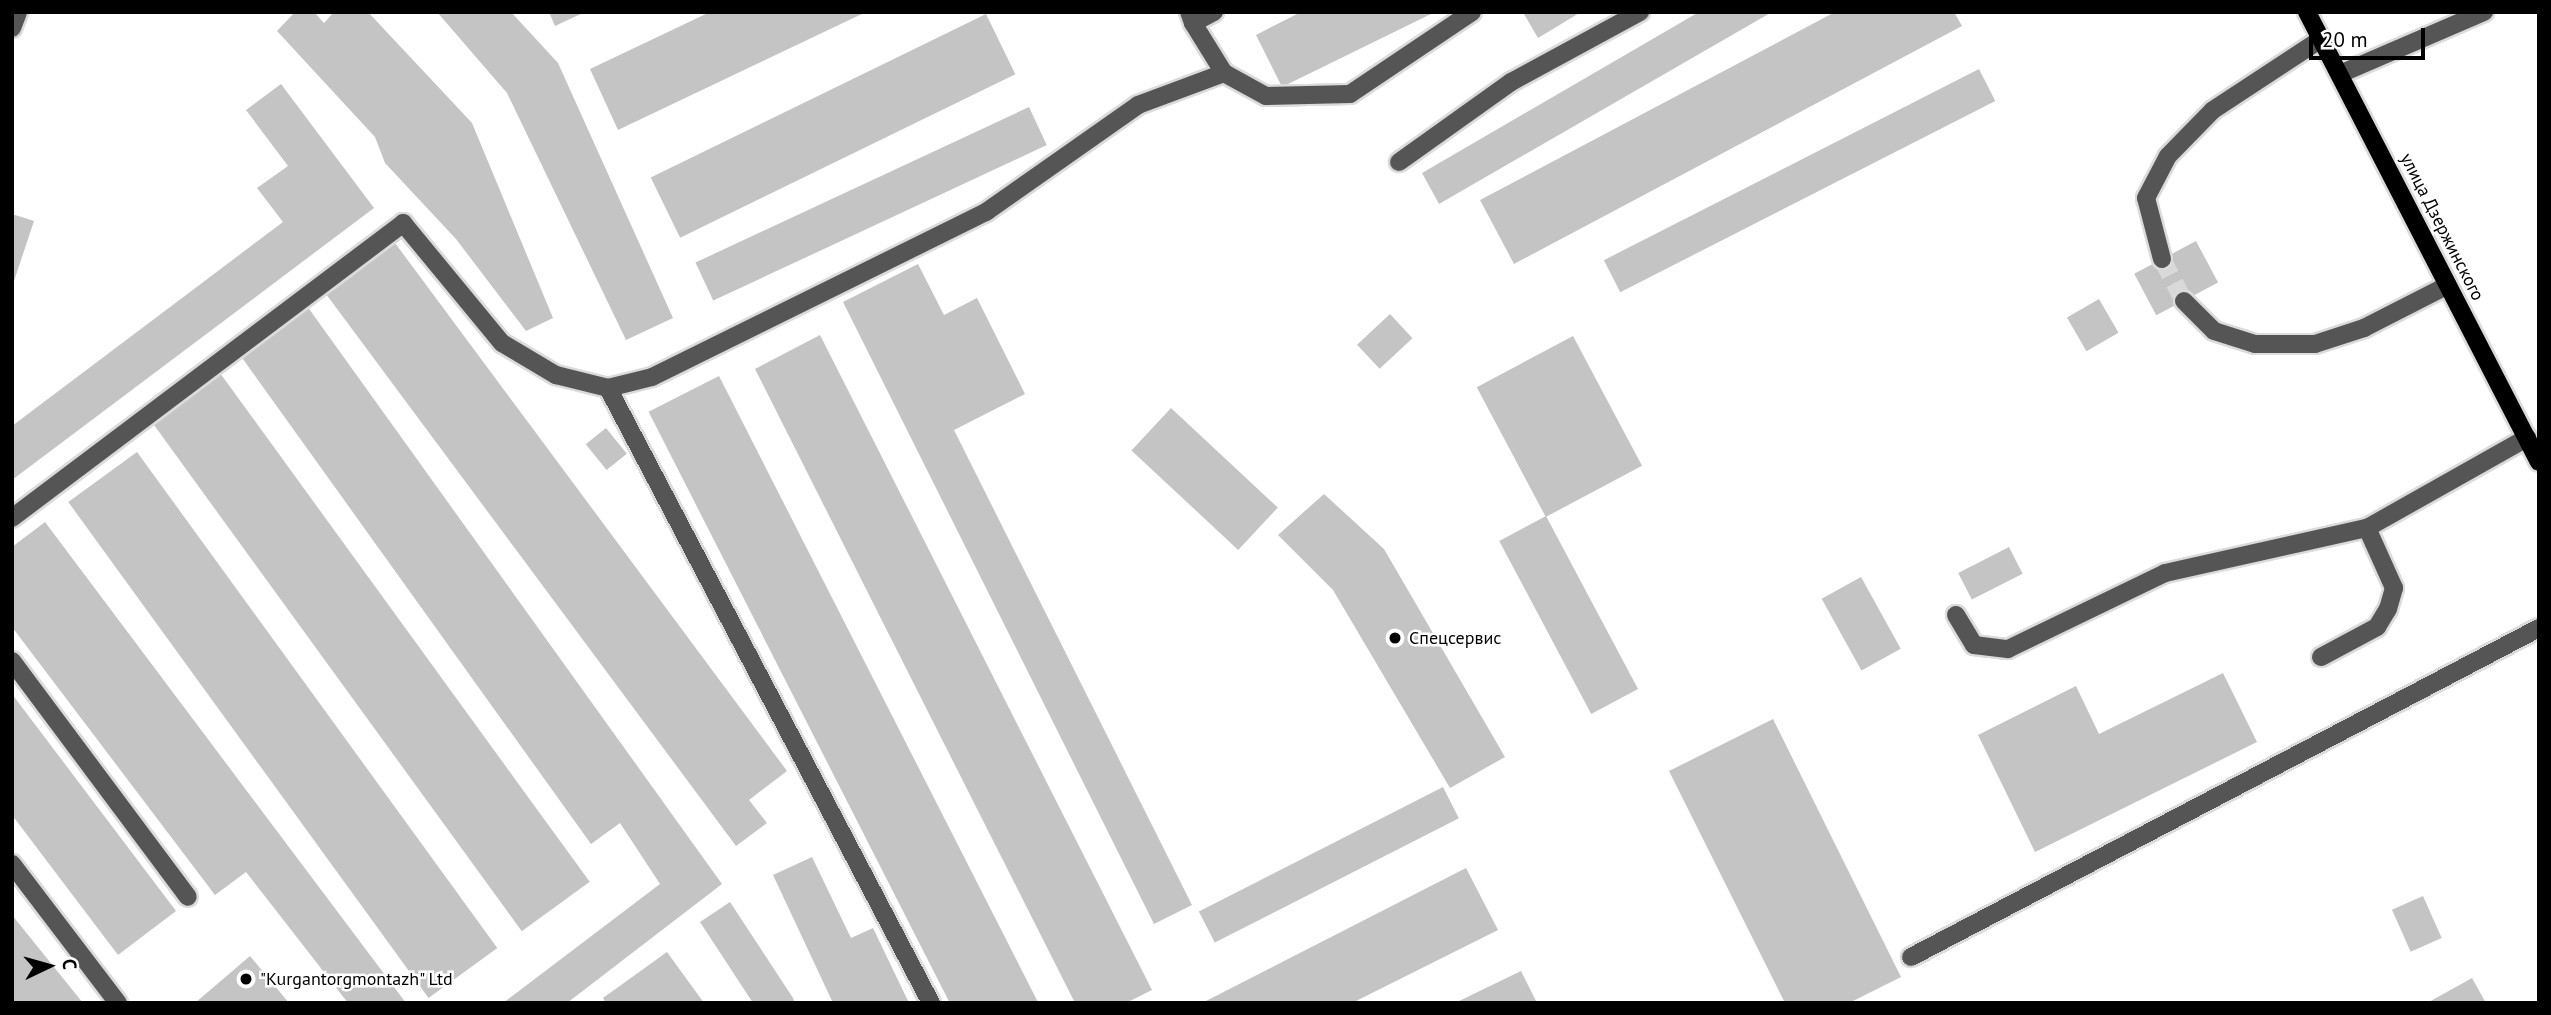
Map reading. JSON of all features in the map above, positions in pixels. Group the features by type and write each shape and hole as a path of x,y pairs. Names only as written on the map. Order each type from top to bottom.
{"main road":[{"name":"улица Дзержинского","path":"2307,12 2539,462"}],"street":[{"path":"12,28 18,12"},
{"path":"1214,12 1191,18 1224,73 1266,96 1350,94 1472,12"},
{"path":"1399,162 1511,82 1640,12"},
{"path":"2340,74 2484,12"},
{"path":"2162,259 2146,198 2168,156 2213,110 2321,39"},
{"path":"12,518 403,223 502,342 556,375 608,388 652,377 986,212 1138,105 1224,73"},
{"path":"2184,301 2214,331 2255,344 2315,344 2364,328 2448,285"},
{"path":"608,388 931,1003"},
{"path":"1956,615 1974,645 2008,649 2165,573 2367,528 2527,438"},
{"path":"2321,657 2377,627 2388,609 2394,589 2367,528"},
{"path":"1911,957 2539,628"},
{"path":"12,661 188,897"},
{"path":"12,864 118,1003"}],"building":[{"path":"295,12 314,12 324,23 334,12 368,12 472,123 553,318 526,331 456,239 385,163 375,137 277,31"},
{"path":"437,12 511,12 558,63 673,318 626,340 507,93"},
{"path":"549,12 585,12 555,26"},
{"path":"710,12 866,12 618,130 590,69"},
{"path":"1301,12 1435,12 1282,87 1256,35"},
{"path":"1527,12 1581,12 1538,38 1524,14"},
{"path":"1699,12 1772,12 1439,204 1422,173"},
{"path":"1835,12 1954,12 1962,26 1514,264 1480,200"},
{"path":"986,14 1015,74 680,238 651,178"},
{"path":"1979,69 1995,101 1620,292 1604,260"},
{"path":"281,84 374,208 12,480 12,426 283,222 257,188 288,166 246,110"},
{"path":"1029,107 1047,145 713,301 695,263"},
{"path":"12,214 34,221 13,284 12,284"},
{"path":"2196,241 2218,282 2156,315 2134,274"},
{"path":"395,243 787,771 749,800 767,823 736,846 326,294"},
{"path":"918,264 944,315 977,298 1025,394 954,430 1192,905 1154,924 843,302"},
{"path":"2099,299 2118,333 2086,351 2067,318"},
{"path":"307,306 722,884 567,1003 503,1003 660,884 620,823 591,844 240,355"},
{"path":"1390,314 1413,338 1380,369 1357,345"},
{"path":"820,335 1152,990 1126,1003 1075,1003 755,369"},
{"path":"1573,336 1642,466 1546,517 1477,387"},
{"path":"220,373 590,882 522,931 152,422"},
{"path":"719,376 1038,1002 950,1003 649,412"},
{"path":"1171,408 1278,508 1238,550 1131,450"},
{"path":"606,428 627,454 607,470 586,444"},
{"path":"137,452 497,948 429,998 68,502"},
{"path":"1324,494 1384,549 1505,757 1450,788 1333,590 1278,535"},
{"path":"1546,516 1638,689 1591,714 1499,541"},
{"path":"45,522 406,1003 348,1003 246,872 215,895 12,627 12,547"},
{"path":"2009,547 2023,574 1972,600 1958,573"},
{"path":"1861,577 1901,649 1861,671 1822,599"},
{"path":"2223,673 2257,742 2035,852 1978,735 2076,686 2099,734"},
{"path":"12,694 176,911 118,955 12,815"},
{"path":"1773,719 1901,977 1849,1003 1785,1003 1669,771"},
{"path":"1443,787 1459,818 1215,943 1199,911"},
{"path":"812,857 851,938 873,928 909,1003 833,1003 773,875"},
{"path":"1466,868 1498,930 1352,1003 1202,1003"},
{"path":"2423,896 2442,938 2411,952 2392,910"},
{"path":"730,902 795,1003 753,1003 700,922"},
{"path":"12,915 83,1003 12,1003"},
{"path":"667,952 704,1003 606,1003 603,998"},
{"name":"\"Kurgantorgmontazh\" Ltd","path":"250,956 289,1003 195,1003"},
{"path":"1521,971 1537,1003 1455,1003"},
{"path":"2472,978 2486,1003 2427,1003"}],"tunnel":[{"path":"2162,259 2184,301"}],"place":[{"name":"Спецсервис","path":"1395,638"},
{"name":"\"Kurgantorgmontazh\" Ltd","path":"246,979"}]}
